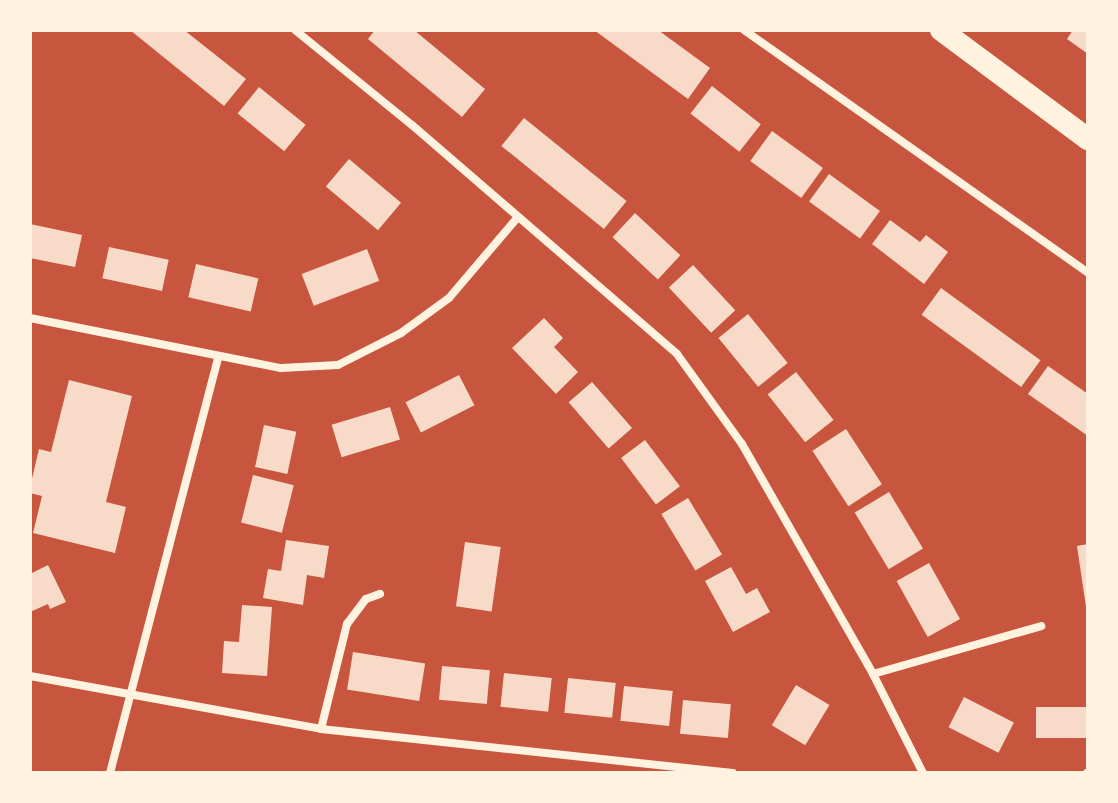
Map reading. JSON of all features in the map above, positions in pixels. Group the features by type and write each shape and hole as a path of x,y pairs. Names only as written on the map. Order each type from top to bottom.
{"highway":[{"path":"941,30 1088,139"}],"street":[{"path":"295,30 412,125 677,354 742,444 873,674 923,773"},
{"path":"744,30 1088,273"},
{"path":"30,318 218,358 281,368 338,365 401,333 449,298 517,218"},
{"path":"110,773 218,358"},
{"path":"321,729 347,624 366,599 380,594"},
{"path":"873,674 1041,626"},
{"path":"30,676 131,697 321,729 733,773"}],"building":[{"path":"130,30 184,30 246,79 224,106"},
{"path":"375,30 414,30 485,89 462,117 368,39"},
{"path":"594,30 658,30 710,68 688,99"},
{"path":"1073,30 1088,30 1088,54 1067,39"},
{"path":"712,86 761,124 739,152 690,114"},
{"path":"259,87 306,125 284,151 238,113"},
{"path":"524,118 627,201 604,229 501,146"},
{"path":"772,131 823,168 801,198 750,161"},
{"path":"349,159 401,203 378,230 326,187"},
{"path":"829,174 880,211 860,239 809,202"},
{"path":"635,213 680,255 658,279 612,237"},
{"path":"890,220 920,242 926,235 948,252 924,284 872,244"},
{"path":"30,224 82,235 75,267 30,258"},
{"path":"109,247 169,260 162,291 102,278"},
{"path":"367,249 379,281 314,306 302,274"},
{"path":"196,264 258,278 251,312 188,297"},
{"path":"693,265 735,310 711,333 669,288"},
{"path":"941,288 1041,360 1021,387 922,315"},
{"path":"748,314 788,363 758,387 718,338"},
{"path":"544,318 563,338 554,347 578,372 556,394 512,348"},
{"path":"1048,366 1088,394 1088,436 1028,394"},
{"path":"796,372 834,420 805,442 768,394"},
{"path":"459,375 474,405 421,433 406,402"},
{"path":"69,380 132,396 106,502 126,507 115,553 33,533 42,496 30,493 30,487 39,449 51,452"},
{"path":"592,382 632,428 609,448 569,402"},
{"path":"390,407 400,440 342,457 332,425"},
{"path":"264,425 296,432 287,474 255,467"},
{"path":"846,429 882,484 848,506 812,451"},
{"path":"645,440 680,486 656,504 621,458"},
{"path":"253,475 294,485 282,533 241,523"},
{"path":"889,492 923,549 889,569 855,513"},
{"path":"688,498 722,555 695,571 661,514"},
{"path":"286,540 329,546 324,578 307,575 303,605 263,598 268,569 281,571"},
{"path":"465,542 501,547 492,611 456,606"},
{"path":"1088,544 1088,607 1086,607 1077,546"},
{"path":"929,563 960,619 928,637 897,581"},
{"path":"48,565 66,602 50,609 48,604 30,612 30,574"},
{"path":"731,567 746,594 757,588 770,612 733,632 705,581"},
{"path":"242,605 272,607 267,676 222,673 224,641 239,642"},
{"path":"353,652 425,663 419,701 347,690"},
{"path":"442,666 490,670 487,704 439,700"},
{"path":"504,673 552,678 548,712 500,707"},
{"path":"568,678 616,683 612,718 564,713"},
{"path":"796,685 829,705 805,745 772,725"},
{"path":"624,686 673,691 669,726 620,721"},
{"path":"964,697 1014,722 998,753 949,727"},
{"path":"683,700 731,704 728,738 680,734"},
{"path":"1036,707 1088,707 1088,738 1036,738"}]}
